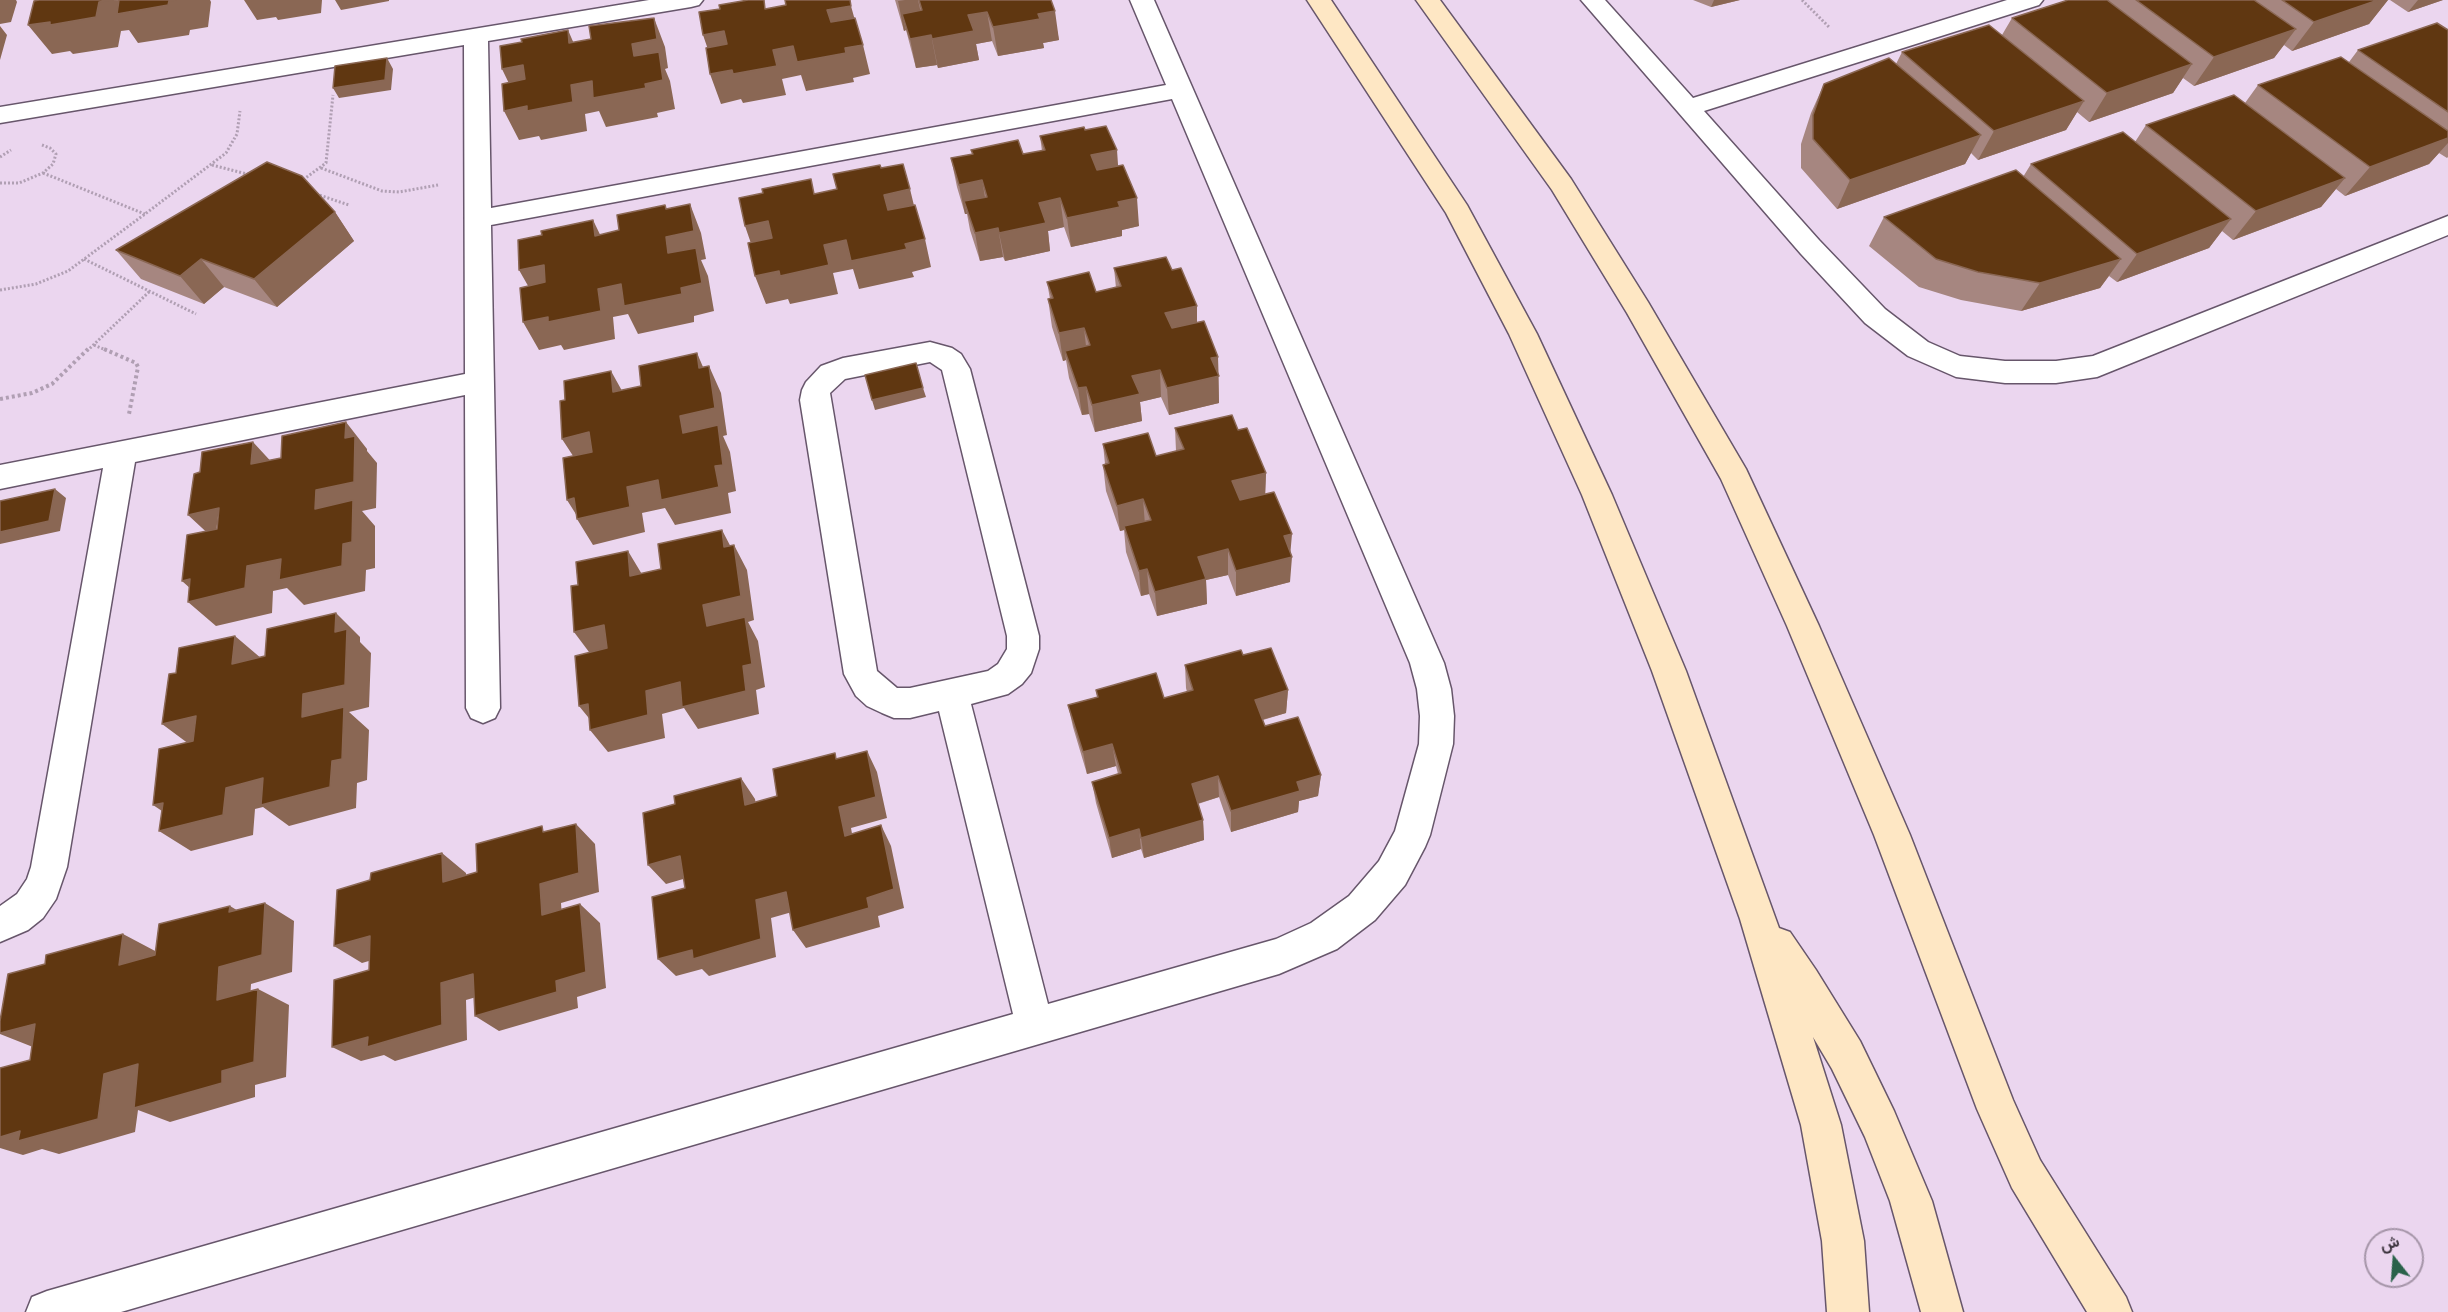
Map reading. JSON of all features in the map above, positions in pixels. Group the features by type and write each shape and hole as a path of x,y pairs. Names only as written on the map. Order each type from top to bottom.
{"main road":[{"path":"1319,0 1458,211 1523,334 1597,495 1669,671 1758,919 1821,1125 1843,1241 1848,1312"},
{"path":"1428,0 1562,185 1638,309 1735,477 1803,626 1892,835 1997,1109 2026,1174 2110,1312"},
{"path":"1758,919 1803,983 1846,1054 1880,1125 1911,1201 1942,1312"}],"street":[{"path":"0,115 691,0"},
{"path":"47,1312 1279,956 1323,936 1362,908 1392,873 1412,835 1436,744 1437,716 1434,689 1427,663 1142,0"},
{"path":"1593,0 1810,247 1875,316 1918,349 1956,366 2015,372 2056,372 2097,366 2448,225"},
{"path":"1688,108 2031,0"},
{"path":"476,36 483,708"},
{"path":"477,219 1181,90"},
{"path":"930,352 942,355 951,361 956,369 1023,636 1023,649 1019,663 1010,675 996,684 952,694 910,703 894,703 873,691 861,674 815,400 816,390 831,373 930,352"},
{"path":"0,477 478,382"},
{"path":"0,924 15,918 30,906 43,887 49,867 121,453"},
{"path":"952,694 1035,1027"}],"path":[{"path":"295,186 326,163 336,59"},
{"path":"0,290 53,279 84,259 226,153 237,134 246,74"},
{"path":"0,183 19,183 43,173 53,164 56,154 50,148 39,145"},
{"path":"0,157 17,148"},
{"path":"211,164 253,175"},
{"path":"321,168 382,191 399,192 477,178"},
{"path":"43,173 145,214"},
{"path":"306,190 349,205"},
{"path":"84,259 196,314"},
{"path":"0,399 42,389 94,345 150,291"},
{"path":"94,345 132,360 138,367 121,453"}],"building":[{"path":"112,0 99,2 96,17 50,25 50,22 28,25 34,1"},
{"path":"119,0 176,0 169,1 168,5 117,14"},
{"path":"764,0 765,9 786,5 785,0 850,0 851,6 827,10 831,22 855,18 863,45 845,48 846,53 797,62 793,46 773,50 777,66 733,74 732,70 710,74 706,48 727,44 724,31 703,35 699,12 720,9 719,5"},
{"path":"919,0 1051,0 1055,11 1038,14 1040,19 993,27 987,12 968,15 974,31 932,39 931,35 910,39 902,14 922,10"},
{"path":"2068,0 2107,0 2192,64 2107,93 2012,18"},
{"path":"2136,0 2254,0 2296,29 2214,57"},
{"path":"2282,0 2378,0 2314,22"},
{"path":"654,18 657,39 632,44 634,56 659,52 663,80 645,84 646,88 593,98 592,81 571,85 573,102 527,111 527,106 504,111 502,84 525,79 523,65 502,69 500,46 522,42 521,39 568,30 569,43 591,39 589,26"},
{"path":"2437,23 2448,30 2448,112 2358,50"},
{"path":"1989,25 2084,101 1994,131 1902,52"},
{"path":"2341,57 2448,131 2448,138 2370,167 2258,85"},
{"path":"387,58 385,80 333,88 335,66"},
{"path":"1889,58 1981,135 1850,180 1813,139 1813,115 1824,84"},
{"path":"2234,95 2345,178 2256,211 2146,125"},
{"path":"1106,126 1117,150 1091,155 1097,170 1123,165 1137,198 1118,202 1120,207 1067,218 1060,198 1039,203 1046,223 999,233 998,228 975,233 964,201 987,197 982,180 959,185 951,158 973,154 971,150 1018,140 1023,154 1045,150 1040,136 1084,127 1085,130"},
{"path":"2123,132 2231,219 2137,254 2031,164"},
{"path":"267,162 302,176 335,212 254,279 201,259 180,276 116,250"},
{"path":"903,164 910,189 884,195 888,210 915,205 925,239 905,244 907,249 851,261 846,240 824,245 829,265 780,276 779,271 755,276 748,243 772,238 768,221 745,226 739,198 763,193 762,189 811,179 814,194 837,189 833,174 880,165 881,168"},
{"path":"2016,170 2121,259 2040,283 1978,272 1936,259 1884,217"},
{"path":"690,204 694,231 666,237 668,253 696,248 702,283 681,288 682,294 624,306 621,284 598,289 601,311 548,322 548,317 523,322 520,288 545,282 544,265 519,270 518,240 542,235 541,231 593,220 595,236 619,230 617,215 665,205 666,209"},
{"path":"1166,257 1172,270 1181,268 1197,306 1165,313 1172,328 1204,321 1218,357 1211,358 1219,376 1167,388 1160,370 1132,376 1140,394 1092,405 1086,387 1078,388 1065,351 1090,345 1084,328 1059,333 1048,299 1053,298 1047,282 1089,272 1096,292 1121,286 1114,268"},
{"path":"697,353 699,368 709,366 715,408 680,416 683,433 718,425 723,465 715,466 719,487 661,500 658,480 627,487 630,507 577,519 574,498 567,500 563,458 592,452 589,432 562,439 560,401 565,400 564,381 611,371 613,392 641,386 639,366"},
{"path":"916,363 923,388 872,400 865,375"},
{"path":"1232,415 1238,430 1247,428 1266,473 1232,481 1240,500 1274,492 1292,534 1284,536 1292,557 1236,571 1228,549 1198,557 1206,579 1155,592 1147,569 1139,571 1124,526 1151,520 1143,499 1117,506 1103,465 1109,463 1103,444 1148,433 1156,456 1184,449 1175,428"},
{"path":"346,422 345,438 355,436 354,482 316,490 315,509 353,500 352,542 343,544 342,566 279,580 281,559 247,566 245,588 188,602 190,579 182,581 187,535 217,529 219,508 188,515 194,474 200,472 202,452 253,442 251,464 281,458 282,436"},
{"path":"55,489 49,521 0,532 0,501"},
{"path":"722,530 724,547 734,545 741,596 703,605 707,626 745,617 752,664 743,666 746,691 682,707 680,682 646,691 648,715 590,730 588,704 579,706 575,656 607,648 604,625 574,632 571,586 578,585 576,562 628,551 630,576 661,569 658,544"},
{"path":"336,613 335,632 347,629 345,685 303,694 302,717 344,707 342,759 332,761 330,787 261,805 263,778 226,788 223,815 159,831 163,803 153,805 159,749 193,741 196,716 162,724 169,674 176,673 179,648 235,636 232,664 265,656 267,629"},
{"path":"1271,648 1288,690 1255,700 1265,726 1298,717 1321,775 1297,782 1300,791 1231,811 1218,776 1192,784 1203,820 1141,838 1139,829 1109,838 1092,782 1121,773 1112,744 1083,752 1068,705 1098,697 1096,690 1156,673 1164,698 1193,690 1185,665 1241,650 1243,655"},
{"path":"867,751 876,797 839,807 845,836 881,825 894,889 867,898 869,908 793,930 786,892 756,900 761,939 693,959 692,950 658,959 652,897 685,888 680,856 648,865 643,813 675,804 674,796 741,778 745,805 777,796 773,769 835,753 836,759"},
{"path":"576,824 579,873 540,884 542,915 580,904 586,972 556,981 557,992 475,1016 473,974 441,983 442,1025 367,1047 368,1037 332,1047 334,980 369,970 370,936 334,946 337,890 370,880 371,873 442,853 443,882 477,872 476,844 542,826 543,832"},
{"path":"265,903 262,955 219,967 217,1000 258,989 254,1062 222,1071 222,1083 134,1108 138,1064 104,1074 98,1119 18,1141 20,1131 0,1137 0,1068 30,1060 35,1024 0,1033 8,974 45,964 46,955 123,934 119,965 155,955 159,924 230,906 229,912"}]}
